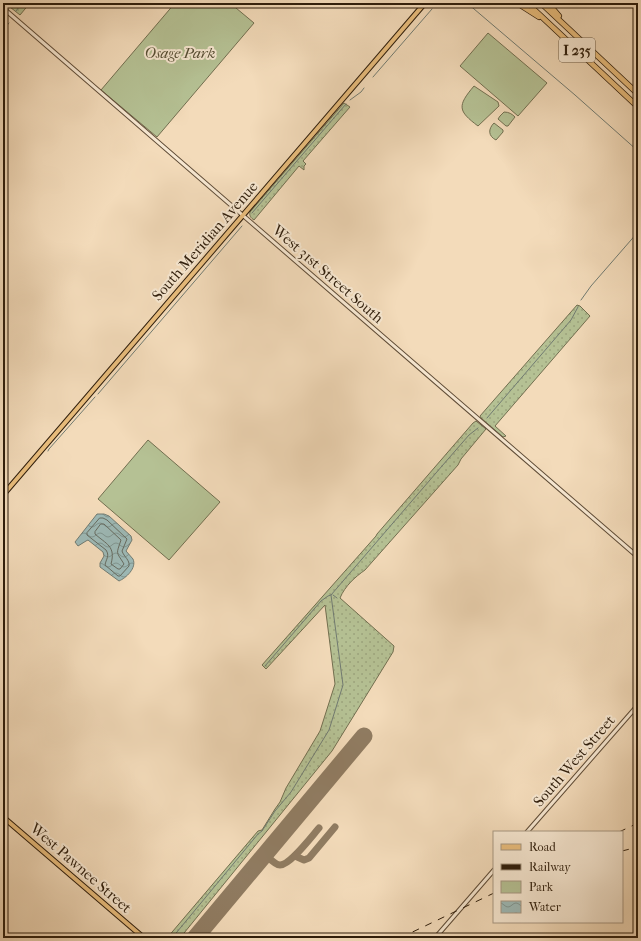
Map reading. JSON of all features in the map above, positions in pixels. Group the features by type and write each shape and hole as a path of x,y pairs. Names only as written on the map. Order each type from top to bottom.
{"highway":[{"path":"517,3 556,31"},
{"name":"I 235","path":"527,3 638,108"},
{"name":"I 235","path":"541,3 638,94"},
{"path":"548,3 570,30"}],"main road":[{"name":"South Meridian Avenue","path":"3,495 425,3"},
{"name":"West Pawnee Street","path":"3,817 144,938"}],"street":[{"name":"West 31st Street South","path":"3,8 638,557"},
{"name":"South West Street","path":"528,831 638,705"},
{"path":"435,938 493,871"}],"green space":[{"path":"14,3 30,3 20,15 10,7"},
{"name":"Osage Park","path":"175,3 230,3 254,23 157,137 101,90"},
{"path":"488,33 547,83 518,116 460,66"},
{"path":"474,86 498,102 499,106 478,126 463,112 462,108 468,93"},
{"path":"344,103 350,107 303,161 306,164 304,166 304,170 299,166 254,220 251,218 250,212"},
{"path":"504,112 510,113 515,117 508,126 498,119"},
{"path":"494,123 503,130 496,140 490,134 490,130"},
{"path":"577,305 590,316 495,426 506,436 503,437 480,416"},
{"path":"476,421 486,429 461,459 458,465 365,570 347,586 340,598 394,646 393,652 332,751 180,938 167,938 258,831 262,830 280,802 286,788 320,731 335,684 325,605 266,669 262,665"},
{"path":"148,440 220,502 169,560 98,499"}],"water":[{"path":"97,514 109,516 131,536 132,540 126,551 133,559 133,566 128,575 119,581 100,567 100,563 104,556 103,552 88,540 78,546 75,542"}],"waterway":[{"path":"16,11 22,3"},
{"path":"467,3 638,151"},
{"path":"373,77 432,9"},
{"path":"3,30 9,23"},
{"path":"350,100 364,88"},
{"path":"252,213 346,104"},
{"path":"98,394 242,226"},
{"path":"581,300 591,286 638,232"},
{"path":"487,418 571,320 578,307"},
{"path":"48,451 95,397"},
{"path":"265,666 321,601 331,595 469,435 478,428"},
{"path":"172,938 262,831 275,811 291,792 329,730 343,685 331,595"},
{"path":"333,595 337,598"}],"taxiway":[{"path":"295,856 304,860 309,858 335,827"},
{"path":"265,854 276,864 284,864 295,855 319,828"}],"runway":[{"path":"195,938 364,736"}],"railway":[{"path":"621,831 638,823"},
{"path":"623,851 638,847"},
{"path":"400,938 493,893"}]}
